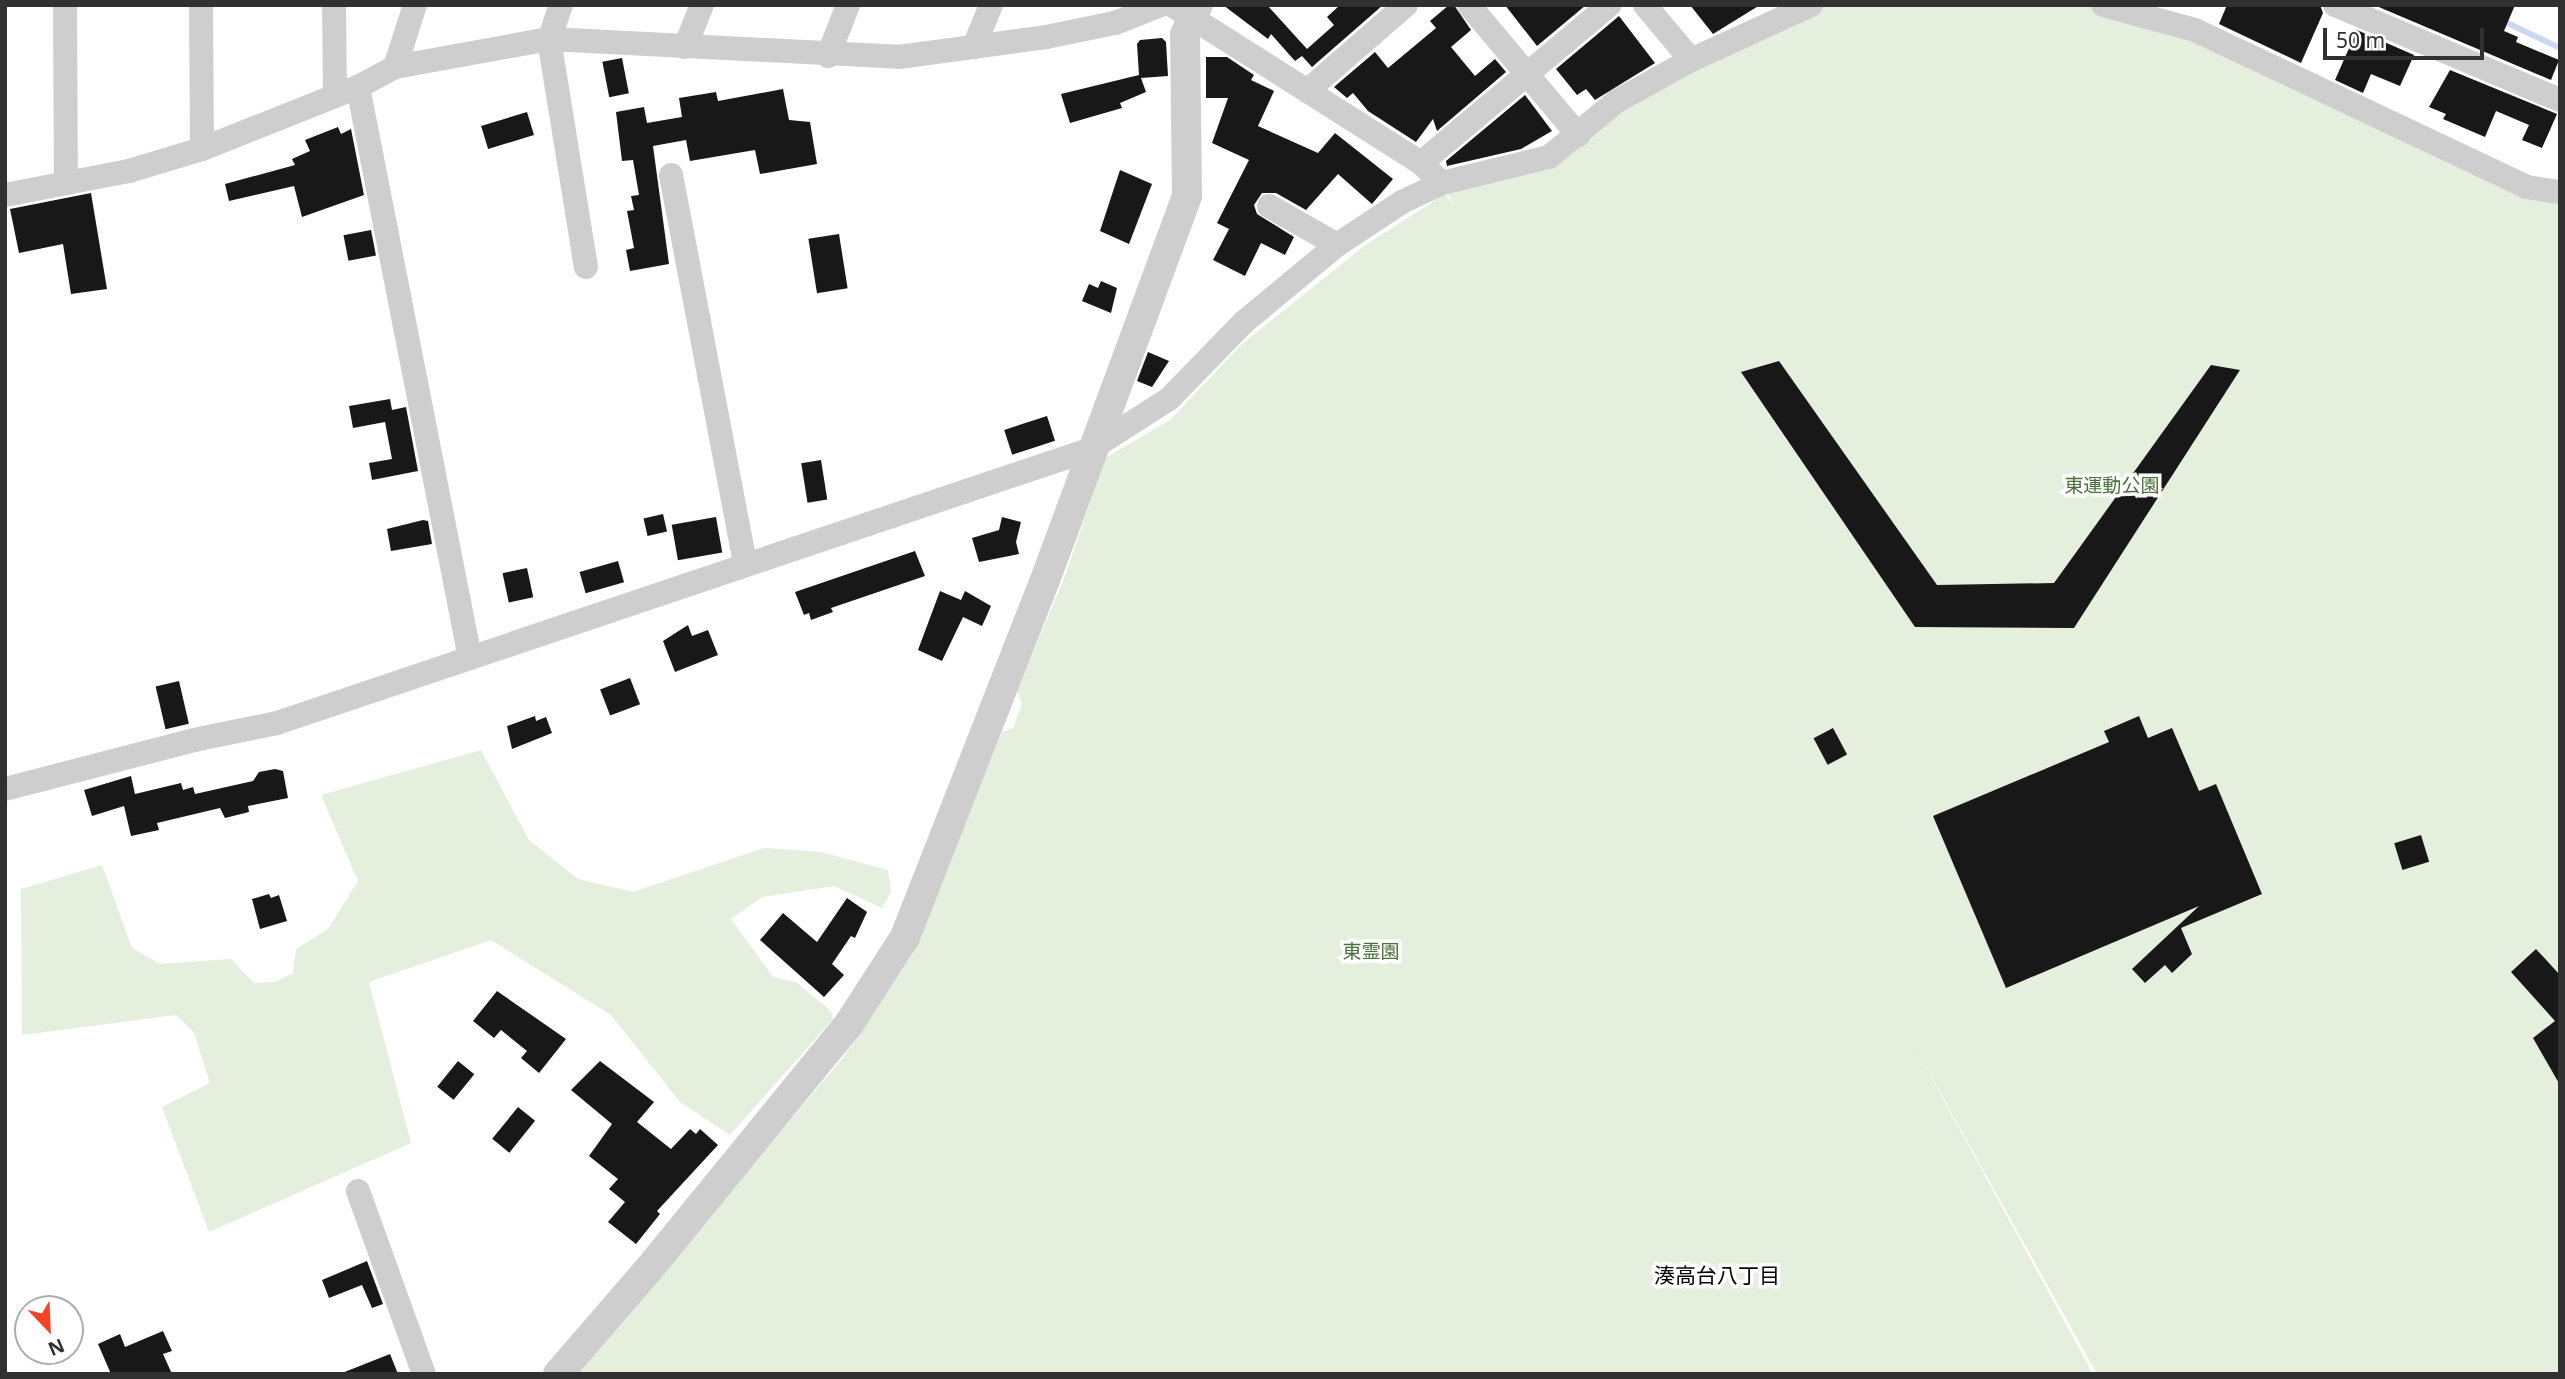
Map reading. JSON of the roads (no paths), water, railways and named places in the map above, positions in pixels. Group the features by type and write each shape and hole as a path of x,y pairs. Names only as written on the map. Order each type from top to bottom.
{"street":[{"path":"65,5 66,183"},
{"path":"201,5 202,149"},
{"path":"334,5 347,91 470,658"},
{"path":"395,67 415,5"},
{"path":"562,5 549,39 586,267"},
{"path":"685,47 702,5"},
{"path":"828,56 848,5"},
{"path":"974,47 991,5"},
{"path":"5,195 66,183 202,149 347,91 395,67 549,39 828,56 898,57 1115,23 1161,5"},
{"path":"1307,91 1406,5"},
{"path":"1469,5 1578,135"},
{"path":"1421,163 1609,5"},
{"path":"1645,5 1691,60"},
{"path":"5,789 194,740 277,723 1091,449 1169,399 1244,322 1338,245 1402,202 1442,183 1508,171 1549,157 1617,101 1691,60 1811,5"},
{"path":"2103,5 2195,30 2527,187 2560,192"},
{"path":"2334,5 2560,100"},
{"path":"558,1374 649,1269 849,1024 905,937 1045,580 1091,449 1187,195 1183,67 1188,8 1307,91 1421,163 1442,183"},
{"path":"671,175 745,564"},
{"path":"1269,206 1338,245"},
{"path":"358,1191 424,1374"}],"waterway":[{"path":"2501,20 2560,48"}],"district":[{"name":"湊高台八丁目","path":"1717,1275"}],"park label":[{"name":"東運動公園","path":"2112,486"},
{"name":"東霊園","path":"1371,952"}]}
